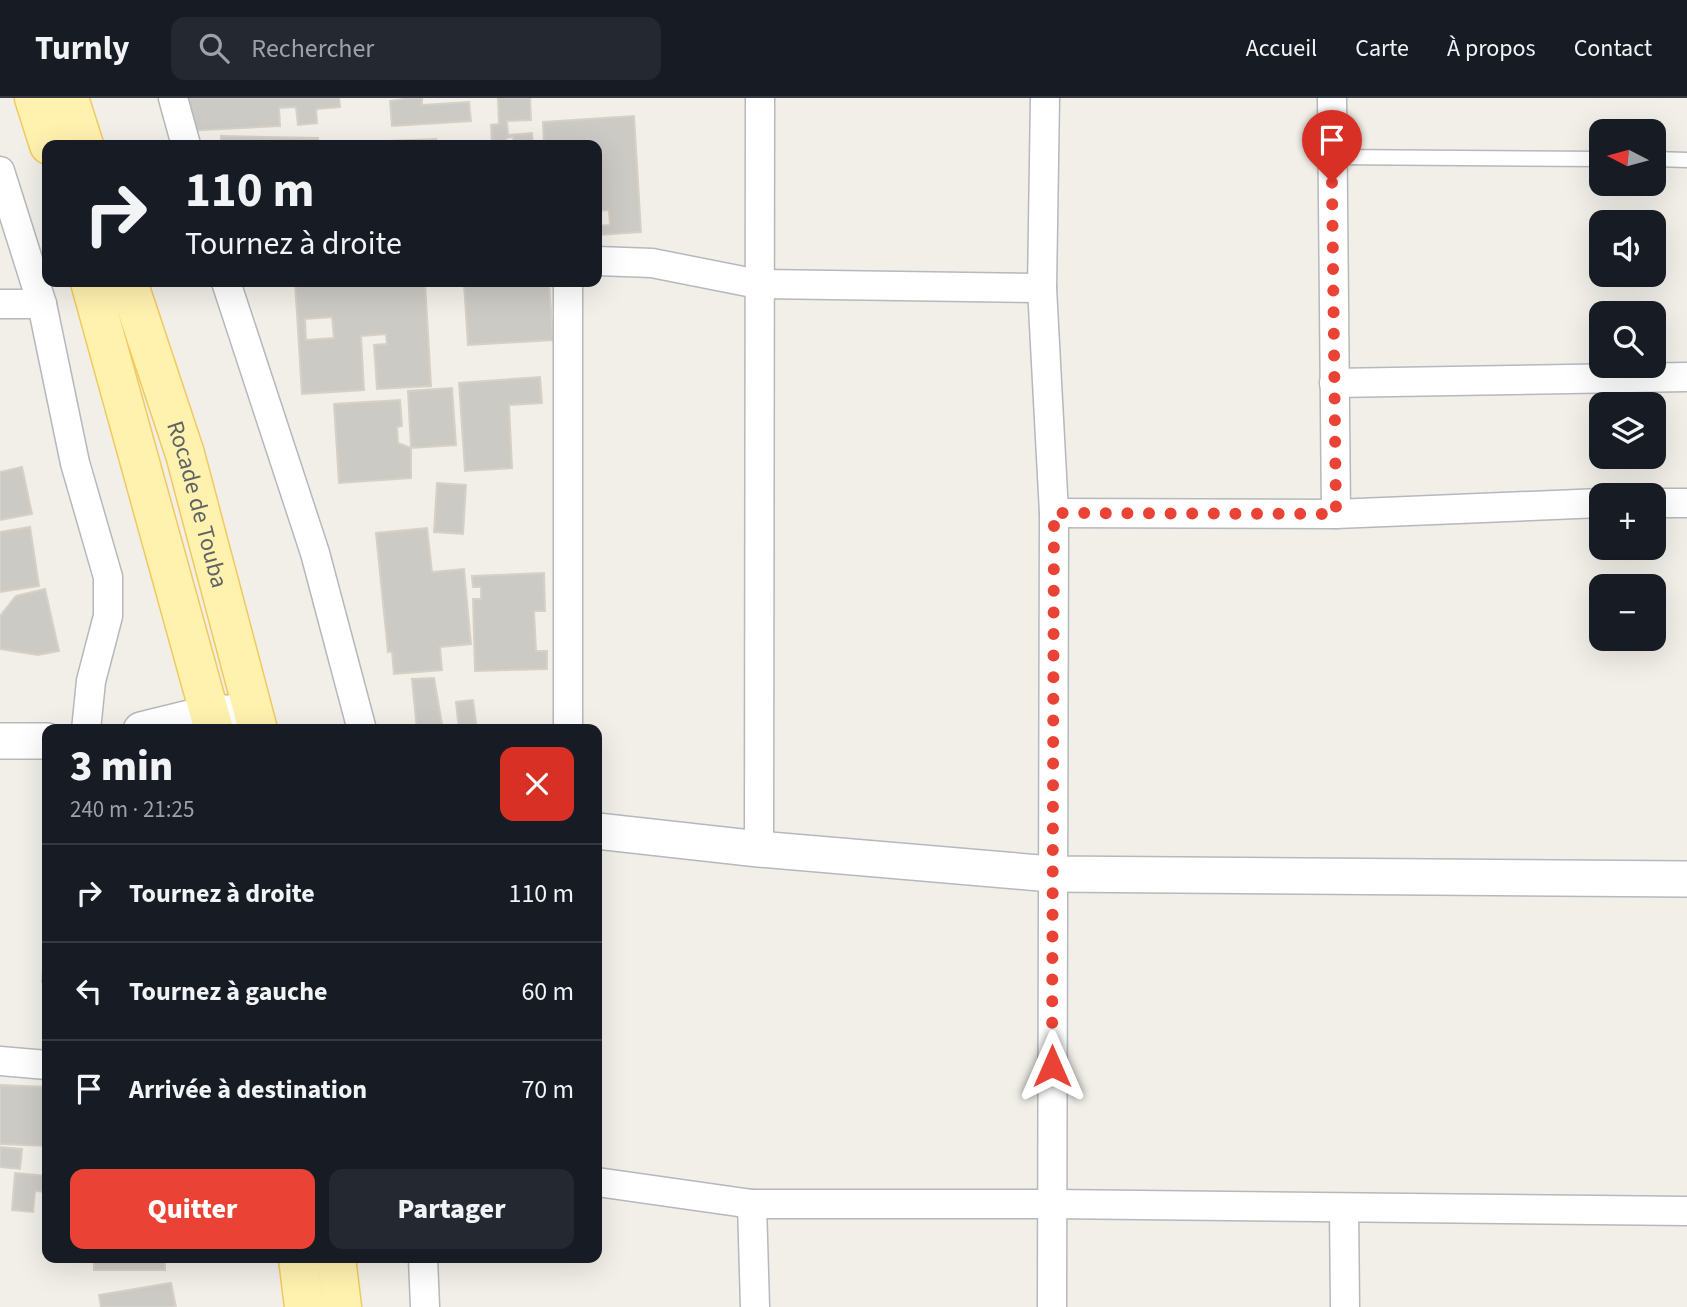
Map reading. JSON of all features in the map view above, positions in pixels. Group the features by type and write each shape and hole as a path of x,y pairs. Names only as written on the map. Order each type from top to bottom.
{"main road":[{"path":"34,98 47,140"},
{"path":"69,98 82,140"},
{"name":"Rocade de Touba","path":"91,287 212,722"},
{"name":"Rocade de Touba","path":"130,287 185,454 256,722"},
{"path":"299,1263 303,1307"},
{"path":"337,1263 342,1307"}],"street":[{"path":"173,98 185,140"},
{"path":"760,98 760,849"},
{"path":"1045,98 1042,288 1054,513 1052,1307"},
{"path":"1332,98 1336,514"},
{"path":"0,171 42,303 75,463 110,588 108,616 91,681 87,724"},
{"path":"602,261 652,263 758,284 1042,288"},
{"path":"228,287 315,553 360,724"},
{"path":"568,287 568,724"},
{"path":"0,304 42,303"},
{"path":"1334,383 1687,377"},
{"path":"1666,503 1687,502"},
{"path":"1054,513 1336,514 1589,503"},
{"path":"194,724 256,722"},
{"path":"0,741 42,741"},
{"path":"602,832 760,849 1051,874 1687,879"},
{"path":"0,1061 42,1065"},
{"path":"602,1183 752,1204 1052,1203 1343,1209 1687,1211"},
{"path":"752,1204 755,1307"},
{"path":"1343,1209 1345,1307"},
{"path":"423,1263 425,1307"}],"lane":[{"path":"1332,157 1589,159"},
{"path":"1666,159 1687,160"}],"building":[{"path":"181,98 339,98 340,107 316,109 317,123 298,125 296,107 279,108 280,126 183,131"},
{"path":"422,98 422,105 469,102 471,121 392,126 390,101"},
{"path":"498,98 530,98 531,120 507,121 508,135 532,133 533,140 513,140 513,137 492,140 491,125 499,124"},
{"path":"634,116 641,232 602,235 602,226 610,225 609,210 602,211 602,140 544,140 543,122"},
{"path":"221,136 318,138 318,140 221,140"},
{"path":"295,287 425,287 431,386 377,389 374,345 387,344 386,334 361,336 364,390 302,394","holes":["332,317 334,338 306,340 305,319"]},
{"path":"464,287 549,287 553,340 468,345"},
{"path":"540,377 542,403 509,405 512,468 465,471 459,383"},
{"path":"452,388 456,445 411,448 408,391"},
{"path":"400,400 402,426 397,427 398,443 411,448 411,478 339,483 334,404"},
{"path":"22,467 32,514 0,520 0,472"},
{"path":"437,483 466,485 463,534 434,532"},
{"path":"30,527 39,586 0,592 0,532"},
{"path":"427,528 432,572 464,569 471,644 440,647 442,670 394,674 392,651 388,652 376,533"},
{"path":"544,573 545,611 534,611 536,651 547,651 547,669 475,671 473,599 481,599 481,587 473,587 472,576"},
{"path":"45,589 59,651 38,655 0,649 0,616 16,596"},
{"path":"434,678 442,724 416,724 412,679"},
{"path":"473,700 476,724 458,724 456,702"},
{"path":"0,1085 42,1087 42,1146 0,1144"},
{"path":"0,1147 22,1149 20,1169 0,1167"},
{"path":"15,1173 42,1176 42,1192 35,1191 33,1212 12,1210"},
{"path":"94,1263 165,1263 165,1270 94,1270"},
{"path":"171,1283 176,1307 101,1307 99,1295"}],"route":[{"path":"1052,1066 1054,513 1336,514 1332,182"}]}
